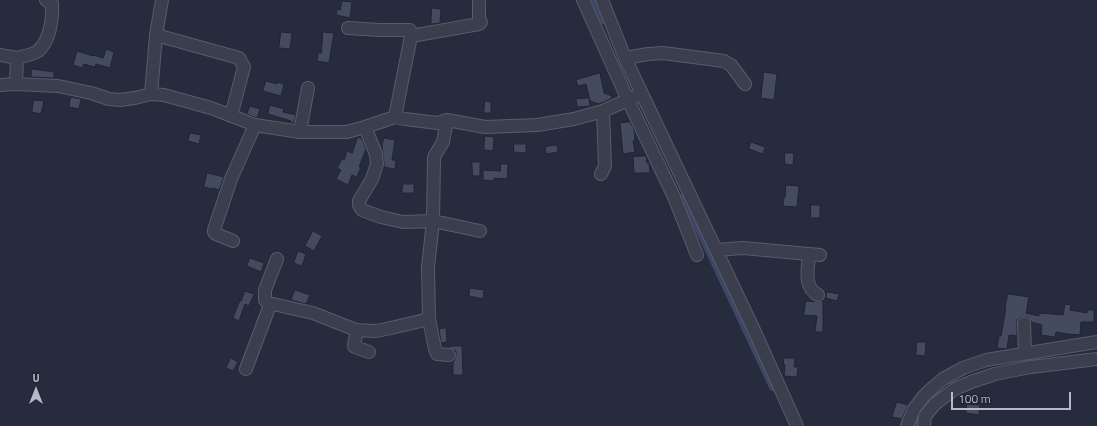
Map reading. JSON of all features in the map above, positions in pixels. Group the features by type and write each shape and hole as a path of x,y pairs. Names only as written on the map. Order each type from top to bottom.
{"street":[{"path":"0,55 17,58 27,56 38,50 48,36 50,30 52,4 46,0"},
{"path":"151,94 156,35 162,0"},
{"path":"583,0 612,47 655,138 716,250 757,337 796,426"},
{"path":"602,0 612,47 625,58 635,97"},
{"path":"411,36 479,24 481,22 479,20 479,2"},
{"path":"348,28 410,30 411,36 395,116"},
{"path":"156,35 239,58 244,67 232,116"},
{"path":"625,58 663,53 724,60 731,65 745,84"},
{"path":"16,84 17,58"},
{"path":"0,86 16,84 58,86 91,93 108,99 120,100 151,94 164,95 211,108 255,124 300,132 347,132 395,116 405,119 438,123 447,120 485,127 537,125 603,111 635,97"},
{"path":"300,132 308,88"},
{"path":"601,174 605,166 603,111"},
{"path":"447,120 443,142 434,157 433,221 428,267 429,319 436,352 437,354 449,355"},
{"path":"233,241 216,234 214,230 236,167 255,124"},
{"path":"365,127 376,154 377,164 372,179 359,201 359,205 362,210 381,217 403,222 433,221 480,231"},
{"path":"655,138 674,197 697,254"},
{"path":"716,250 743,248 814,255 807,281 809,288 813,293 818,295"},
{"path":"270,305 265,300 265,290 278,259"},
{"path":"270,305 276,304 313,314 356,330 376,331 429,319"},
{"path":"246,369 270,305"},
{"path":"1024,323 1025,353"},
{"path":"356,330 357,335 354,346 369,352"},
{"path":"966,375 995,374 1031,367 1097,342"},
{"path":"907,426 955,389 966,375 986,360 1025,353 1068,354 1097,359"}],"building":[{"path":"342,1 352,2 350,18 336,15 337,9 340,10"},
{"path":"432,8 441,9 440,23 431,24"},
{"path":"281,32 292,33 290,49 279,48"},
{"path":"323,32 334,33 329,63 317,61 318,53 321,53"},
{"path":"106,49 114,52 110,68 96,64 95,67 84,64 82,68 73,65 77,51 103,58"},
{"path":"32,69 54,72 54,78 31,77"},
{"path":"764,72 777,74 774,100 761,98"},
{"path":"600,73 604,93 612,96 611,99 599,104 590,101 586,84 578,86 576,80"},
{"path":"266,81 284,84 281,96 263,91"},
{"path":"71,97 81,99 79,109 69,107"},
{"path":"589,98 590,106 577,107 576,99"},
{"path":"34,100 44,101 41,114 32,112"},
{"path":"485,101 491,102 491,113 484,113"},
{"path":"270,105 284,109 283,112 296,115 294,123 290,123 291,121 268,114"},
{"path":"250,106 260,109 257,118 247,114"},
{"path":"630,122 634,129 635,141 633,141 635,152 623,154 620,123"},
{"path":"190,133 201,135 199,144 188,141"},
{"path":"485,136 494,137 493,151 484,150"},
{"path":"358,137 362,139 366,149 357,177 352,175 348,185 336,179 341,170 337,168 342,159 344,160 347,151 352,153"},
{"path":"384,138 395,140 392,160 396,160 395,169 384,167 382,146"},
{"path":"751,142 765,147 763,154 749,149"},
{"path":"514,144 526,144 526,153 514,152"},
{"path":"557,145 558,152 546,154 545,147"},
{"path":"785,153 794,153 793,165 785,164"},
{"path":"646,156 647,163 649,163 650,173 634,173 633,157"},
{"path":"472,162 480,162 480,176 473,176"},
{"path":"501,164 508,164 507,179 494,178 494,181 483,180 483,170 500,171"},
{"path":"207,173 224,177 219,190 204,187"},
{"path":"403,184 414,184 414,193 402,193"},
{"path":"786,185 799,186 797,207 783,206"},
{"path":"811,205 820,205 820,218 811,218"},
{"path":"313,231 322,236 314,251 305,246"},
{"path":"298,251 306,254 302,266 294,263"},
{"path":"250,258 264,263 261,272 247,266"},
{"path":"470,288 484,290 483,299 469,296"},
{"path":"295,290 310,295 306,304 291,300"},
{"path":"245,291 254,294 249,306 245,304 239,321 233,318"},
{"path":"827,292 839,294 837,301 826,298"},
{"path":"1008,294 1029,297 1026,313 1039,316 1039,313 1063,315 1065,304 1071,305 1070,310 1087,313 1087,310 1094,310 1094,322 1081,322 1080,335 1056,332 1055,337 1041,335 1042,325 1031,322 1028,317 1023,316 1017,320 1017,336 1009,335 1007,349 997,348 999,336 1001,336"},
{"path":"806,301 823,301 823,332 815,332 817,316 804,315"},
{"path":"446,328 447,342 441,343 439,329"},
{"path":"917,342 926,342 925,356 916,355"},
{"path":"450,346 462,346 463,375 453,375 453,362 456,351 450,348"},
{"path":"231,358 238,362 233,371 226,368"},
{"path":"784,358 795,358 794,367 798,367 797,377 784,376"},
{"path":"897,402 908,405 902,419 892,417"},
{"path":"967,404 980,405 979,415 966,413"}],"waterway":[{"path":"595,0 604,20"},
{"path":"684,197 773,387"},
{"path":"912,426 936,390"}]}
